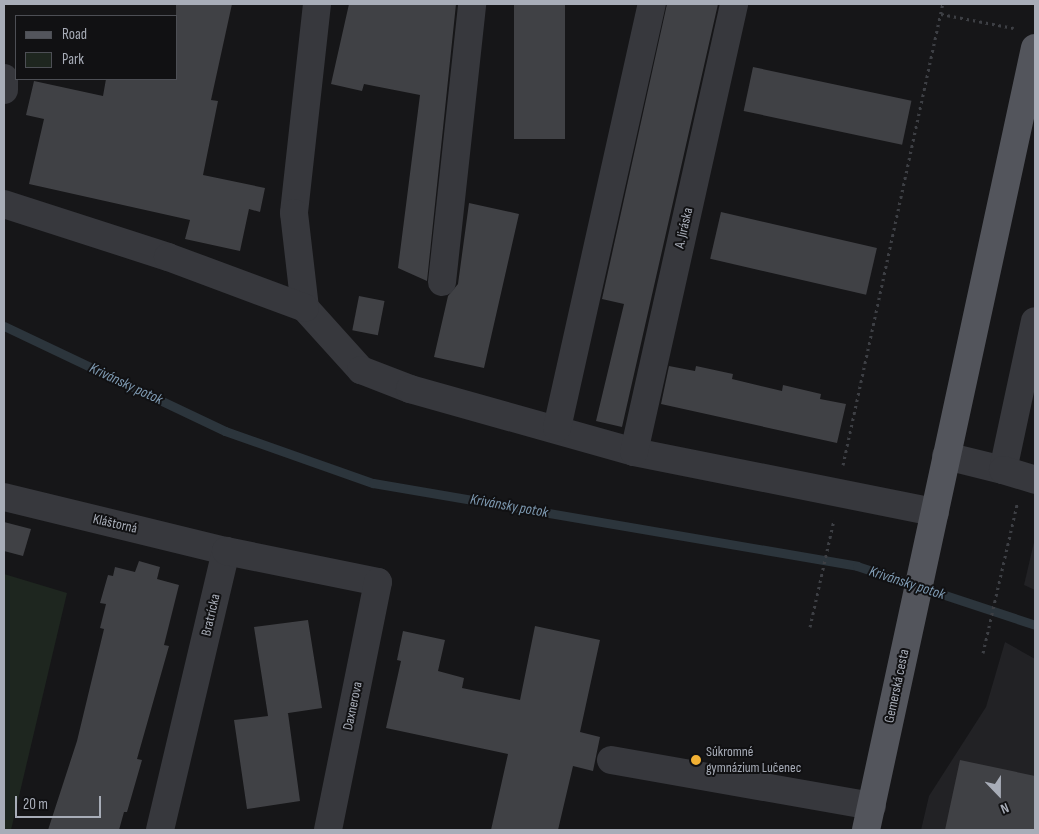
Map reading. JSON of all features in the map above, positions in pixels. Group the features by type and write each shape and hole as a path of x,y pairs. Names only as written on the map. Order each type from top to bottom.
{"main road":[{"path":"934,512 1031,83 1026,38"},
{"name":"Gemerská cesta","path":"869,818 934,512"}],"street":[{"path":"305,308 294,213 317,4"},
{"path":"442,282 472,4"},
{"path":"557,428 652,4"},
{"name":"A. Jiráska","path":"634,452 734,4"},
{"path":"4,78 4,90"},
{"path":"4,204 168,257 305,308 361,370 410,389 557,428 634,452 836,505 934,512"},
{"path":"1003,470 1035,321"},
{"path":"946,456 1035,480"},
{"name":"Kláštorná","path":"4,497 226,551"},
{"name":"Daxnerova","path":"226,551 378,582 328,830"},
{"name":"Bratrícka","path":"160,830 226,551"},
{"path":"612,760 869,818"}],"path":[{"path":"810,627 943,4"},
{"path":"941,14 1026,38"},
{"path":"983,653 1020,489 1003,470"}],"shaded area":[{"path":"1035,538 1035,590 1024,585"},
{"path":"1005,642 1035,659 1035,830 921,830 929,796 986,707"}],"green space":[{"path":"4,574 67,593 11,830 4,830"}],"building":[{"path":"176,4 232,4 211,100 218,101 203,175 265,188 260,212 249,209 240,251 185,239 190,220 29,184 44,119 26,115 34,81 103,96 106,80 178,80 178,15 176,15"},
{"path":"349,4 456,4 427,281 398,268 420,95 364,84 362,91 331,84"},
{"path":"514,4 565,4 565,139 514,139"},
{"path":"667,4 718,4 622,427 596,421 624,304 602,299"},
{"path":"753,67 911,101 902,145 744,111"},
{"path":"469,203 519,214 484,368 434,357 448,296 458,284"},
{"path":"721,212 877,248 866,295 710,259"},
{"path":"359,296 385,301 378,335 352,330"},
{"path":"669,366 695,371 696,366 733,374 732,379 782,391 783,385 821,394 820,399 846,404 837,443 661,404"},
{"path":"4,522 31,529 23,556 4,551"},
{"path":"139,561 160,567 157,579 179,585 164,645 169,646 137,759 142,760 127,812 124,812 119,830 48,830 77,741 104,629 100,628 106,604 100,603 108,575 113,576 115,567 135,572"},
{"path":"308,620 322,708 288,713 300,801 247,809 234,720 268,716 254,627"},
{"path":"535,626 600,640 580,732 600,737 593,771 573,766 558,830 491,830 508,754 386,728 401,661 397,660 403,631 445,640 438,671 464,678 462,688 520,700"},
{"path":"960,760 1035,776 1035,830 945,830"}],"waterway":[{"name":"Krivánsky potok","path":"4,326 225,431 373,483 857,566 1035,625"}],"place":[{"name":"Súkromné gymnázium Lučenec","path":"696,760"}]}
